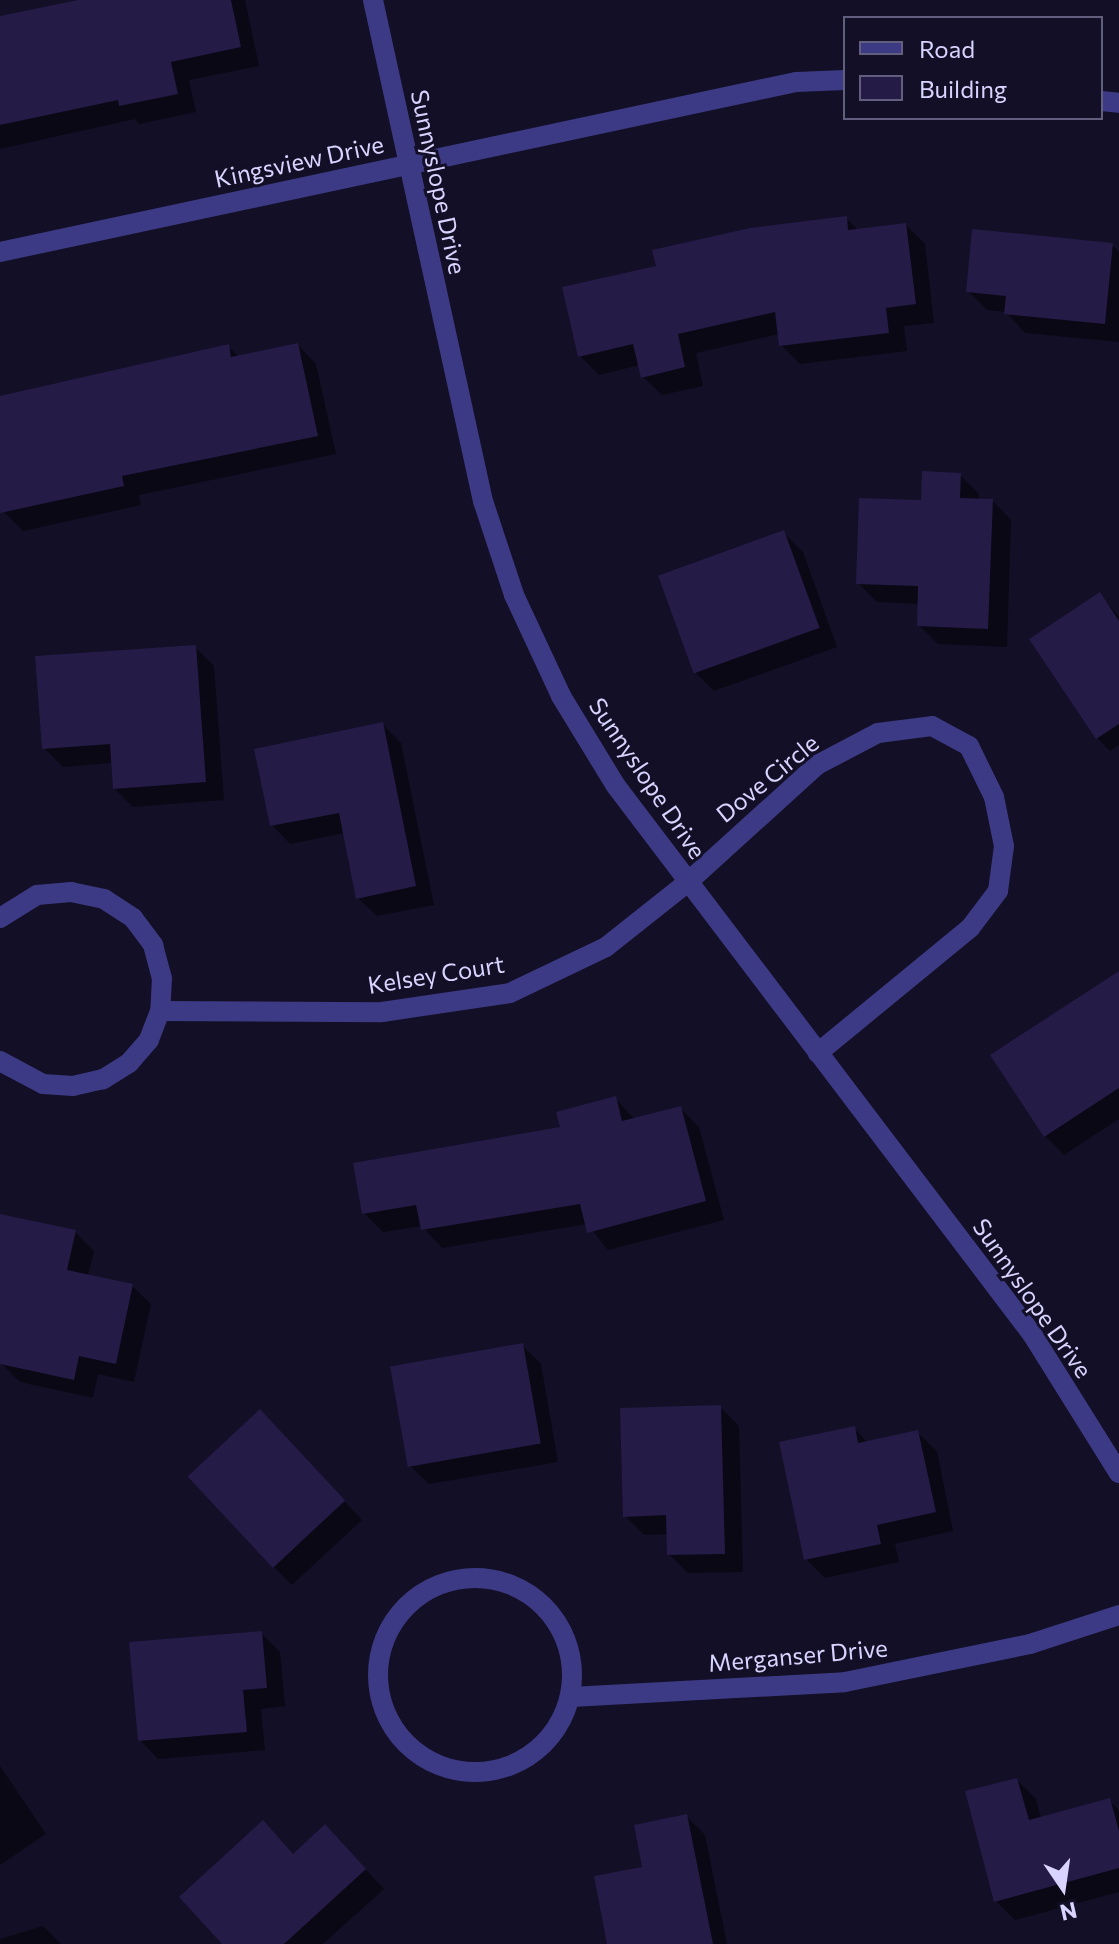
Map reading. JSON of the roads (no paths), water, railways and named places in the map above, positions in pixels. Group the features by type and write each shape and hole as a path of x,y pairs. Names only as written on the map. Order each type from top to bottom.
{"street":[{"name":"Sunnyslope Drive","path":"373,0 483,501 514,595 561,696 616,786 1032,1334 1119,1473"},
{"name":"Kingsview Drive","path":"0,252 796,82 843,80"},
{"name":"Dove Circle","path":"688,882 817,765 878,733 932,726 969,746 994,797 1004,846 998,891 970,928 818,1053"},
{"name":"Kelsey Court","path":"160,1011 382,1012 510,993 606,947 688,882"},
{"path":"0,918 37,895 71,892 104,899 133,918 153,945 162,978 160,1011 149,1040 129,1063 103,1079 73,1086 43,1084 0,1061"},
{"path":"481,1578 514,1585 543,1604 563,1631 573,1663 571,1697 559,1726 540,1749 498,1769 452,1770 424,1758 401,1738 385,1712 377,1683 380,1652 394,1621 417,1596 448,1581 481,1578"},
{"name":"Merganser Drive","path":"571,1697 845,1682 1030,1644 1119,1615"}]}
